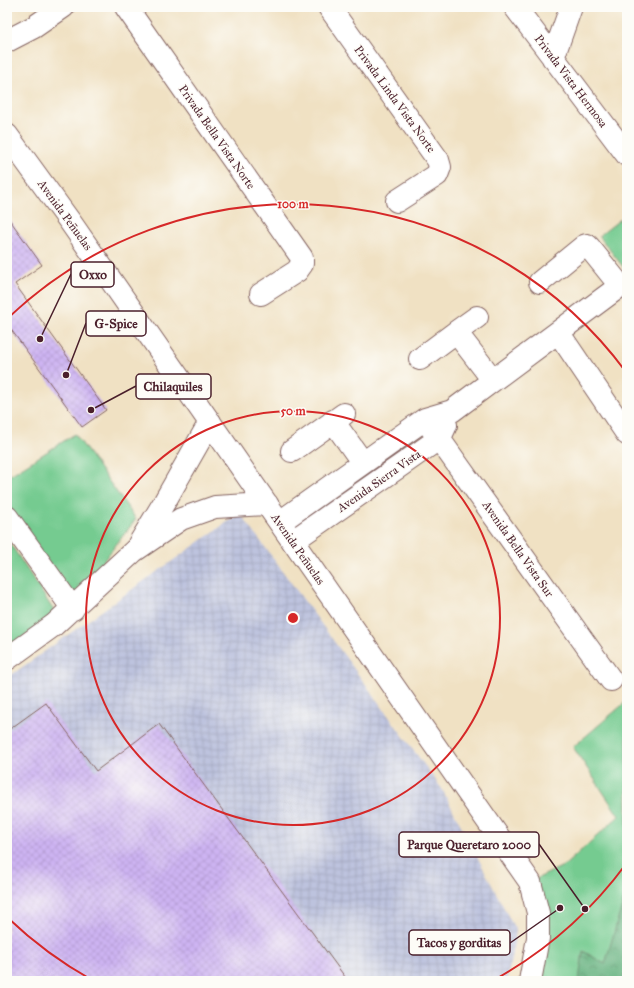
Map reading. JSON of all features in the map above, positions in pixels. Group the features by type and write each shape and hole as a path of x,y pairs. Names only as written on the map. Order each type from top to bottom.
{"street":[{"path":"7,40 34,27 63,7"},
{"name":"Privada Bella Vista Norte","path":"126,7 302,258 302,264 297,271 261,294"},
{"name":"Privada Linda Vista Norte","path":"329,7 438,160 440,168 436,175 398,201"},
{"name":"Privada Vista Hermosa","path":"515,7 627,155"},
{"path":"553,58 571,7"},
{"name":"Avenida Peñuelas","path":"7,135 71,223 530,882 538,913 538,938 530,981"},
{"name":"Avenida Sierra Vista","path":"280,522 425,419 452,411 618,286 618,283 587,245 540,282"},
{"path":"420,359 477,317"},
{"path":"456,332 493,380"},
{"path":"558,332 627,434"},
{"name":"Avenida Sierra Vista","path":"293,541 440,438 452,411"},
{"path":"292,451 339,418 363,463"},
{"name":"Avenida Bella Vista Sur","path":"425,419 611,680"},
{"path":"134,551 165,501 210,422"},
{"path":"7,659 54,625 73,609 134,551 181,520 215,507 267,504"},
{"path":"7,517 73,609"}],"shaded area":[{"path":"240,513 442,789 516,931 507,981 7,981 7,678"}],"green space":[{"path":"627,214 627,272 599,236"},
{"path":"75,434 136,519 74,599 7,508 7,477"},
{"path":"7,540 56,614 7,650"},
{"path":"627,701 627,981 527,981 530,882 565,865 619,816 573,747"},
{"path":"627,888 627,981 579,981 583,951 605,964"}],"building":[{"path":"7,216 42,265 15,284 106,410 82,427 7,324"},
{"path":"46,703 96,771 159,724 348,981 7,981 7,731"}],"place":[{"name":"Oxxo","path":"40,339"},
{"name":"G-Spice","path":"66,375"},
{"name":"Chilaquiles","path":"91,410"},
{"name":"Tacos y gorditas","path":"560,908"},
{"name":"Parque Queretaro 2000","path":"585,909"}]}
